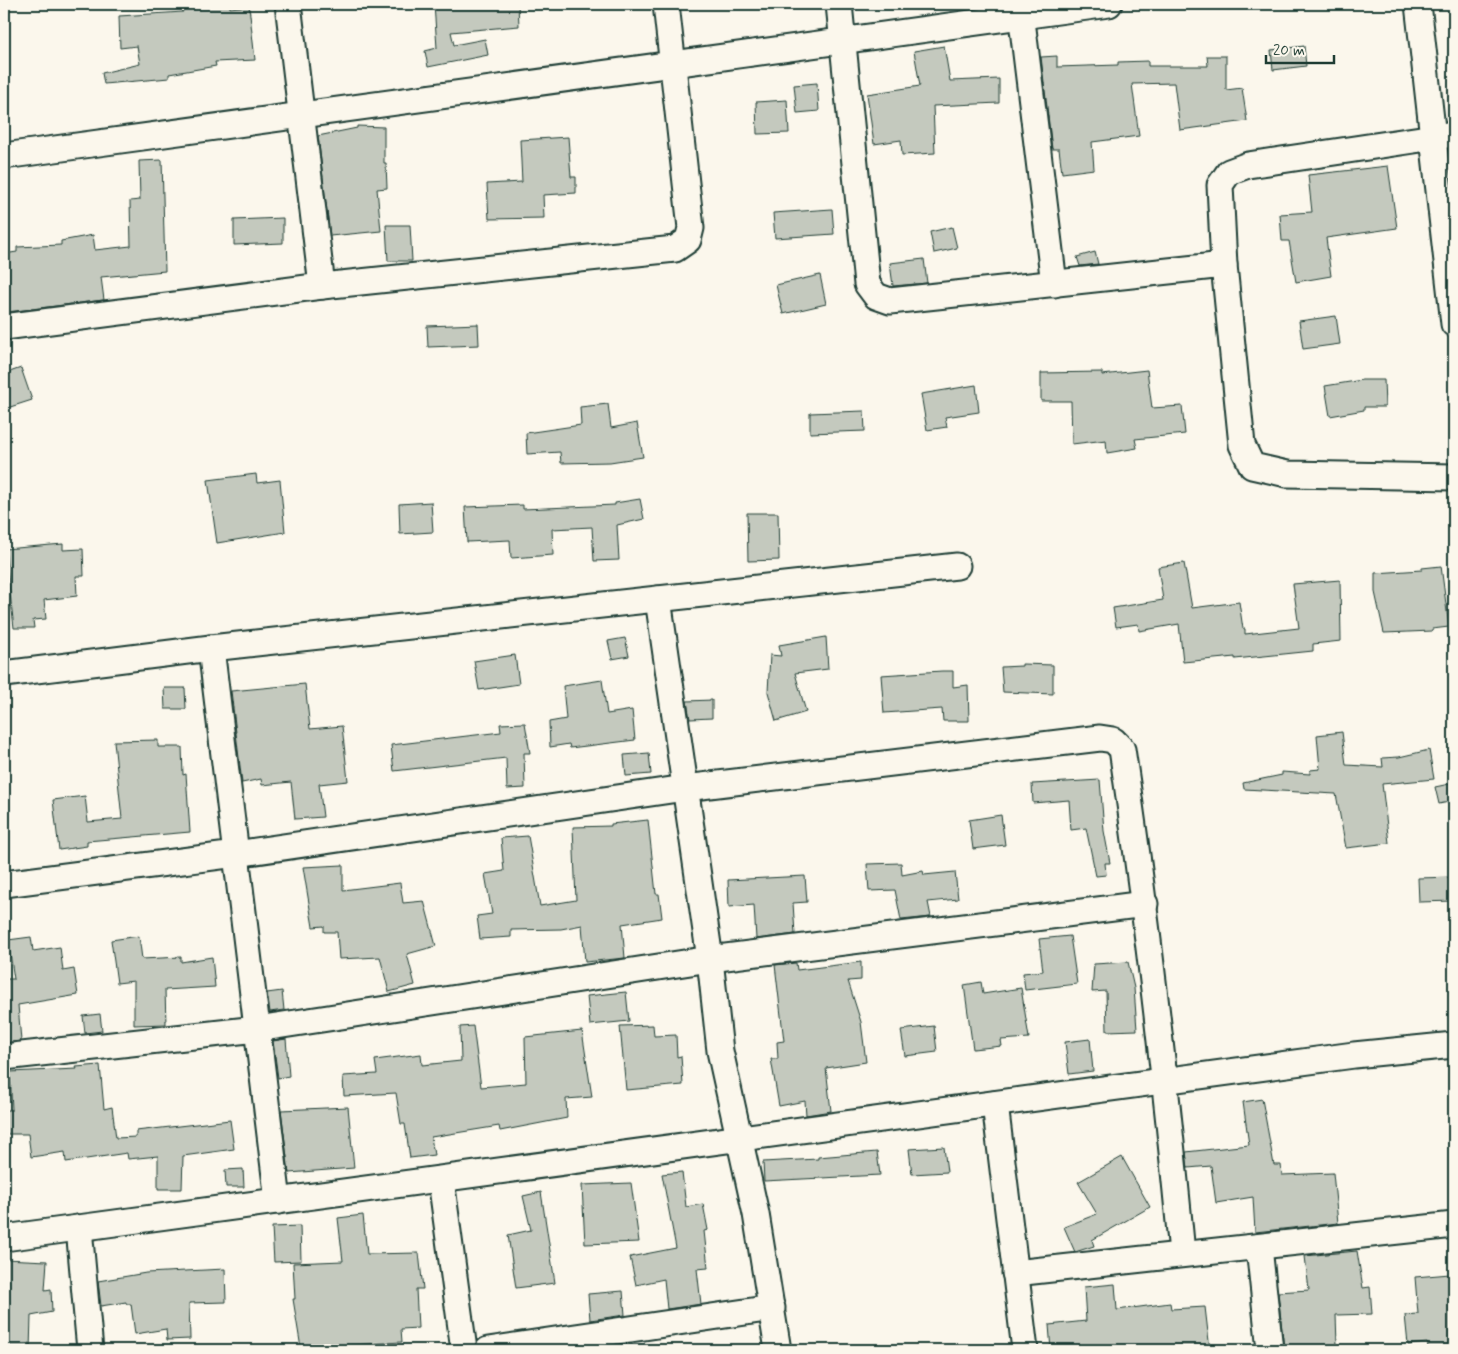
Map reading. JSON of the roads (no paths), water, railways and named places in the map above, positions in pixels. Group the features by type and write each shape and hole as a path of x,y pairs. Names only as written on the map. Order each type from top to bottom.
{"street":[{"path":"288,4 322,286"},
{"path":"4,327 322,286 675,249 688,240 691,228 666,4"},
{"path":"840,4 867,284 876,296 890,301 1224,265"},
{"path":"4,156 302,117 673,65 844,40 1020,10 1109,4"},
{"path":"1418,4 1444,135 1454,324"},
{"path":"1020,10 1054,284"},
{"path":"1444,135 1248,164 1229,172 1220,185 1224,265 1242,445 1252,466 1287,474 1454,478"},
{"path":"4,674 211,648 957,566"},
{"path":"658,599 710,959 720,1050 756,1214 778,1350"},
{"path":"211,648 278,1201"},
{"path":"4,884 236,854 685,788 1100,738 1113,740 1122,749 1145,904 1166,1081 1182,1253"},
{"path":"4,1057 257,1029 710,959 1145,904"},
{"path":"4,1238 1386,1051 1454,1046"},
{"path":"995,1104 1026,1350"},
{"path":"441,1180 464,1350"},
{"path":"1015,1273 1182,1253 1259,1247 1454,1225"},
{"path":"79,1228 90,1350"},
{"path":"1259,1247 1270,1350"},
{"path":"488,1350 772,1308"}]}
